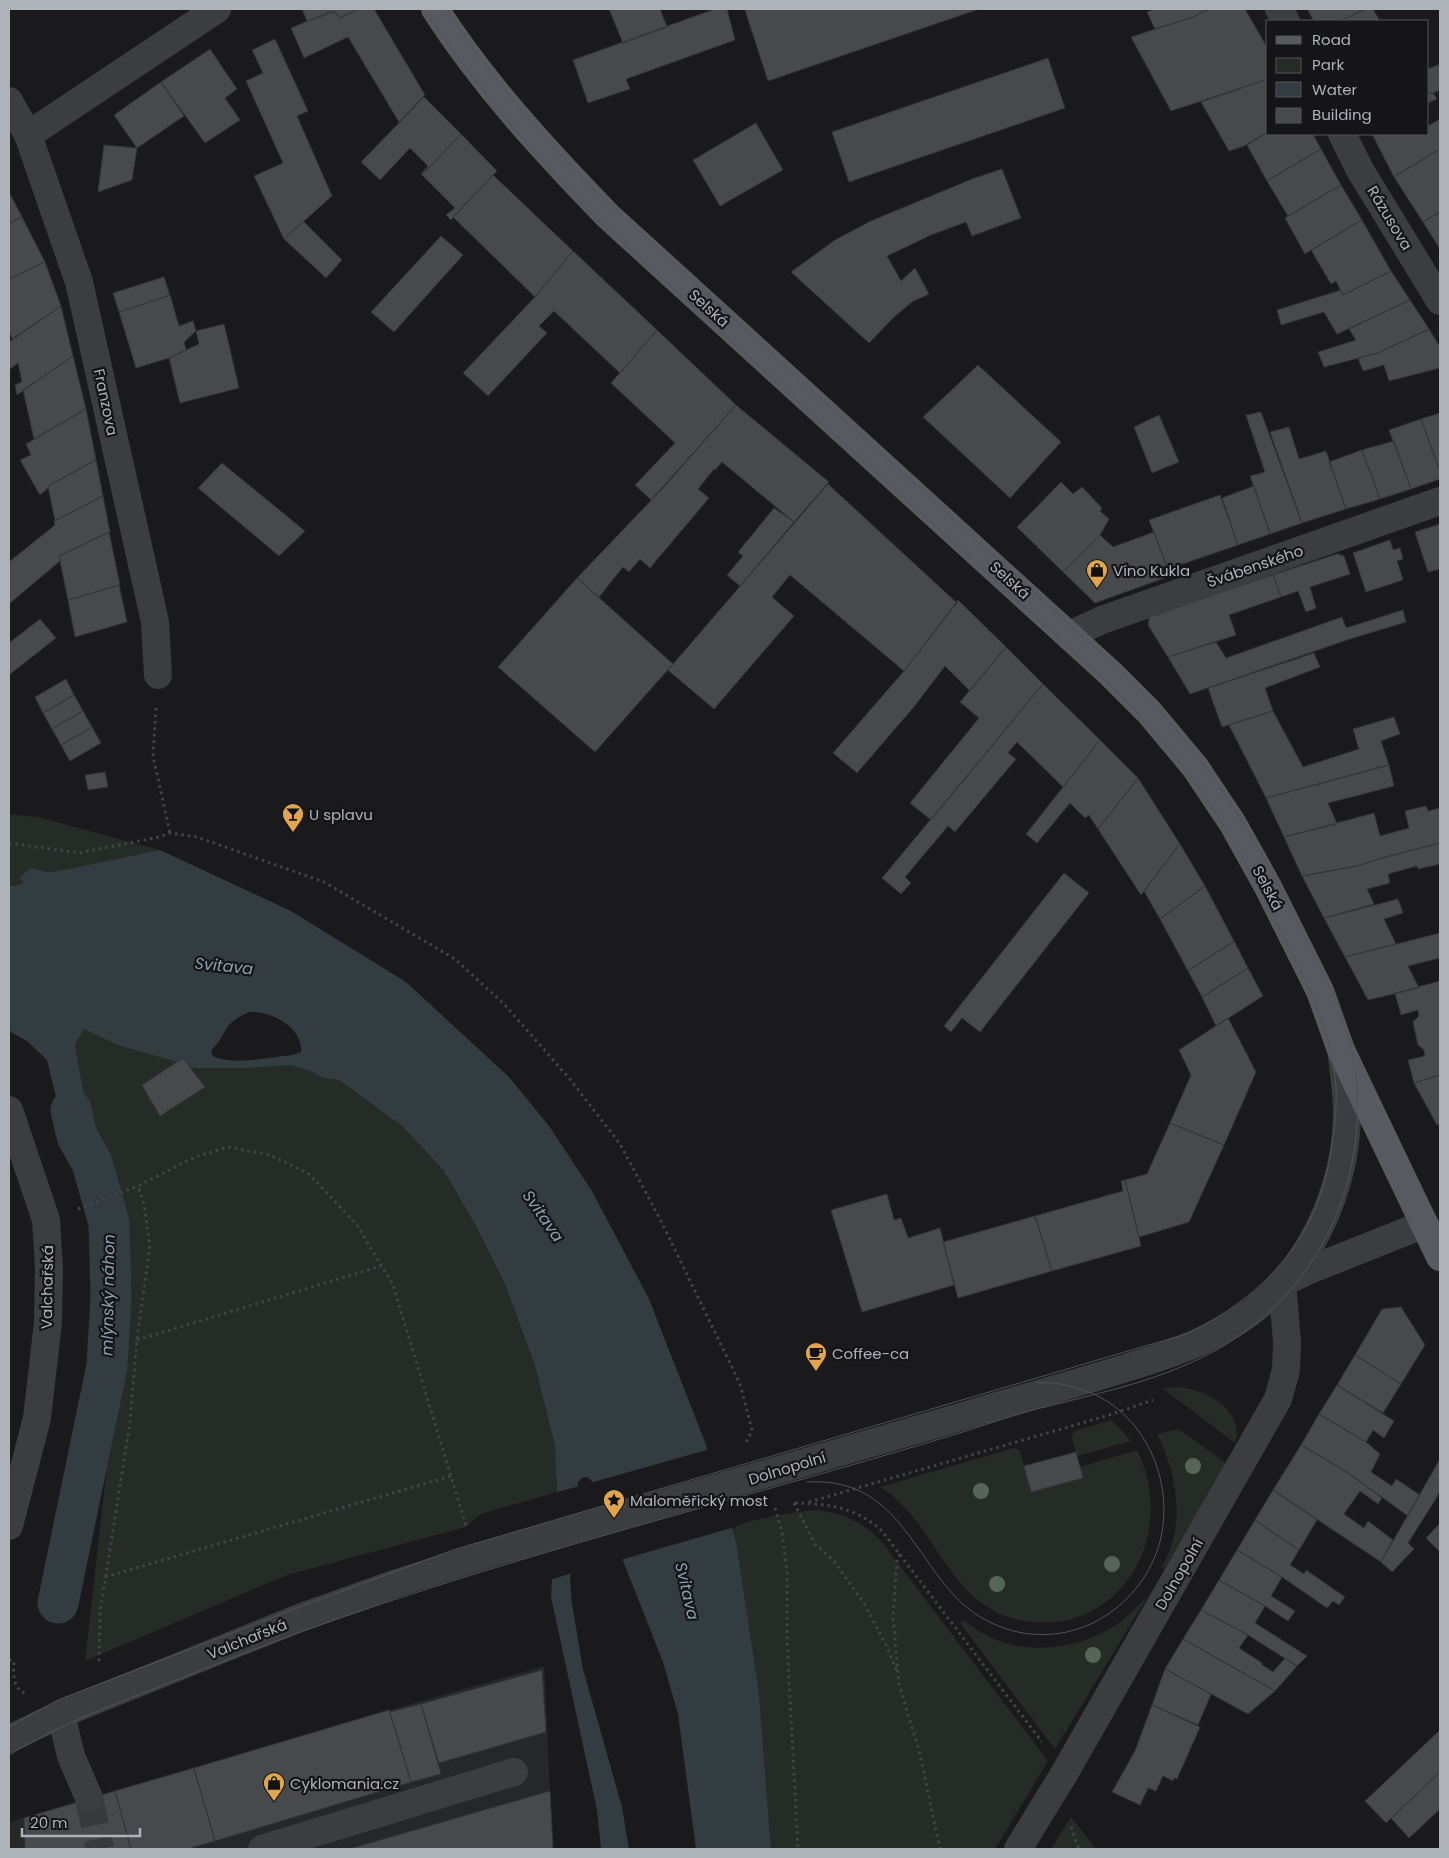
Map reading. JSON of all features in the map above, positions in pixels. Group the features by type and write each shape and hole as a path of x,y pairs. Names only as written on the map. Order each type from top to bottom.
{"main road":[{"name":"Selská","path":"435,9 482,75 522,124 552,159 608,216 1071,636 1149,712 1195,767 1216,796 1268,887 1320,991 1341,1050 1440,1257"}],"street":[{"path":"28,135 218,9"},
{"name":"Franzova","path":"9,101 28,135 79,282 154,622 158,675"},
{"name":"Rázusova","path":"1342,135 1360,170 1440,301"},
{"name":"Švábenského","path":"1071,636 1078,630 1102,620 1440,502"},
{"name":"Dolnopolní","path":"492,1553 1180,1351 1210,1338 1234,1324 1269,1297 1282,1283 1311,1243 1322,1221 1334,1189 1341,1162 1347,1113 1341,1050"},
{"name":"Valchařská","path":"9,1110 46,1220 49,1268 48,1322 37,1418 9,1526"},
{"name":"Dolnopolní","path":"1282,1283 1307,1271 1425,1224"},
{"name":"Dolnopolní","path":"1018,1849 1074,1757 1278,1399 1286,1370 1288,1342 1282,1283"},
{"name":"Valchařská","path":"9,1740 60,1714 302,1617 397,1583 492,1553"},
{"path":"60,1714 71,1756 89,1798"},
{"path":"262,1849 514,1772"}],"path":[{"path":"158,675 153,756 170,833"},
{"path":"9,843 79,853 160,837 170,833 197,837 324,882 455,959 504,1004 569,1078 620,1144 661,1221 740,1384 752,1430 745,1446"},
{"path":"75,1210 136,1187 195,1157 228,1147 270,1155 309,1174 358,1225 393,1285 466,1527"},
{"path":"98,1664 100,1613 130,1422 137,1340 150,1246 144,1204 136,1187"},
{"path":"137,1340 381,1266"},
{"path":"804,1504 1153,1400"},
{"path":"105,1577 451,1476"},
{"path":"794,1503 815,1544 834,1561 865,1606 886,1645 898,1674"},
{"path":"785,1506 794,1503 820,1504 841,1508 862,1516 882,1531 1047,1749"},
{"path":"776,1508 782,1532 787,1571 787,1640 798,1849"},
{"path":"900,1554 897,1561 893,1618 899,1684 920,1754 940,1849"},
{"path":"1069,1820 1079,1849"}],"shaded area":[{"path":"544,1666 553,1849 9,1849 9,1822"}],"green space":[{"path":"9,814 38,817 160,850 58,871 47,872 31,868 23,883 14,886 9,885"},
{"path":"84,1028 117,1045 177,1062 142,1085 161,1115 205,1087 191,1068 248,1068 292,1065 323,1078 339,1080 402,1126 444,1171 477,1228 505,1284 535,1366 555,1446 557,1492 481,1514 466,1527 287,1575 85,1661 122,1333 126,1220 101,1159 87,1134 83,1090 75,1044"},
{"path":"1162,1388 1187,1388 1210,1396 1229,1411 1237,1431 1235,1443"},
{"path":"1112,1420 1131,1441 1077,1456 1072,1439 1073,1433"},
{"path":"1179,1429 1227,1464 1164,1569 1162,1568 1174,1536 1176,1506 1171,1469 1157,1434"},
{"path":"1014,1448 1020,1451 1031,1492 1083,1478 1080,1467 1137,1450 1149,1483 1151,1516 1144,1548 1130,1576 1110,1599 1083,1615 1051,1622 1015,1619 992,1610 973,1596 957,1578 915,1519 899,1501 880,1487"},
{"path":"813,1510 842,1515 851,1519 859,1523 882,1542 1048,1761 995,1849 771,1849 759,1693 732,1528 750,1521"},
{"path":"1148,1596 1055,1749 960,1623 963,1620 989,1637 1014,1645 1030,1647 1062,1646 1093,1637 1107,1630 1124,1619"},
{"path":"1071,1817 1096,1849 1051,1849"}],"water":[{"name":"Svitava","path":"160,850 291,911 406,982 509,1077 549,1126 592,1191 649,1299 705,1442 736,1542 759,1693 771,1849 696,1849 678,1714 663,1662 591,1480 587,1477 582,1478 578,1482 570,1581 572,1604 583,1669 622,1807 629,1849 601,1849 597,1810 551,1597 557,1492 555,1446 535,1366 505,1284 477,1228 444,1171 402,1126 339,1080 323,1078 292,1065 248,1068 191,1068 183,1058 177,1062 117,1045 84,1029 75,1044 83,1090 87,1134 101,1159 83,1166 67,1142 47,1060 27,1041 9,1031 9,885 14,886 23,883 20,877 31,868 47,872","holes":["250,1012 258,1012 276,1018 291,1028 297,1035 301,1052 292,1055 241,1061 221,1059 213,1056 211,1051 217,1045 229,1025 240,1016"]}],"pier":[{"path":"710,1449 735,1527 620,1560 590,1483"},
{"path":"580,1486 573,1573 549,1580 554,1493"}],"building":[{"path":"302,9 358,9 340,18 335,12 307,21"},
{"path":"358,9 374,9 425,95 399,122 348,37 304,58 291,28 329,12 335,12 340,18"},
{"path":"609,9 660,9 667,27 623,43"},
{"path":"715,9 727,9 735,40 626,79 630,89 588,103 573,60"},
{"path":"979,9 768,81 745,10"},
{"path":"1155,9 1209,9 1193,17 1155,29 1147,12"},
{"path":"1209,9 1245,9 1266,46 1266,80 1171,111 1131,37 1193,17"},
{"path":"1307,9 1366,9 1342,20 1313,20"},
{"path":"1366,9 1373,9 1379,20 1342,20"},
{"path":"275,39 308,111 297,116 332,196 284,239 254,176 283,163 246,81 263,73 252,50"},
{"path":"210,49 237,89 225,98 240,120 205,143 161,82"},
{"path":"1048,58 1065,108 849,182 832,132"},
{"path":"1440,64 1440,90 1431,94 1429,92 1429,69"},
{"path":"1266,80 1266,133 1244,146 1229,151 1201,102"},
{"path":"161,82 184,116 137,148 114,115"},
{"path":"1429,92 1433,93 1437,99 1429,103"},
{"path":"424,97 461,134 422,175 428,166 410,148 380,180 361,162"},
{"path":"1440,119 1440,149 1394,177 1373,135 1429,135 1429,125"},
{"path":"756,123 783,170 720,206 693,160"},
{"path":"1266,133 1266,135 1314,135 1321,149 1267,181 1247,145"},
{"path":"461,134 497,171 451,220 446,215 455,208 422,175"},
{"path":"104,145 137,148 132,180 98,192"},
{"path":"1321,149 1341,185 1288,216 1267,181"},
{"path":"1440,149 1440,212 1423,222 1394,177"},
{"path":"1002,169 1021,218 972,236 966,222 931,235 887,256 901,281 915,268 929,294 912,302 894,317 869,343 791,272 835,240 871,221 972,179"},
{"path":"493,175 573,251 535,297 453,217"},
{"path":"1341,185 1362,220 1305,254 1285,218"},
{"path":"9,192 22,217 9,223"},
{"path":"1440,212 1440,249 1423,222"},
{"path":"22,217 45,262 9,279 9,223"},
{"path":"1362,220 1391,271 1343,295 1336,281 1331,284 1311,250"},
{"path":"303,221 342,260 326,278 284,239"},
{"path":"441,236 463,255 394,332 371,312"},
{"path":"573,251 657,330 620,373 554,311 539,326 547,333 488,396 463,373 535,297"},
{"path":"45,262 61,306 12,339 9,330 9,279"},
{"path":"1391,271 1410,300 1337,334 1324,312 1281,325 1277,310 1341,290 1343,295"},
{"path":"164,277 170,295 119,312 113,293"},
{"path":"170,295 179,326 193,321 196,331 184,342 186,350 169,358 136,368 119,312"},
{"path":"1410,300 1429,329 1378,353 1324,367 1318,352 1356,340 1349,329"},
{"path":"61,306 73,356 17,395 15,385 22,382 18,363 9,370 9,342"},
{"path":"224,324 239,388 180,403 169,358 199,344 196,331"},
{"path":"1429,329 1440,347 1440,368 1389,381 1384,365 1363,371 1358,358 1378,353"},
{"path":"657,330 736,405 651,500 635,485 675,443 611,383"},
{"path":"73,356 86,409 34,439 23,390"},
{"path":"978,365 1061,442 1010,498 923,417"},
{"path":"736,405 829,482 794,522 722,462 698,489 709,498 650,568 640,559 629,572 623,567 599,597 577,578 663,488"},
{"path":"86,409 96,460 48,486 40,495 20,460 31,455 26,444"},
{"path":"1261,412 1302,523 1270,534 1250,476 1265,472 1246,415"},
{"path":"1440,413 1440,472 1421,419"},
{"path":"1159,415 1179,462 1152,473 1134,427"},
{"path":"1421,419 1440,472 1440,479 1411,489 1389,430"},
{"path":"1289,427 1299,459 1326,451 1346,509 1302,523 1270,432"},
{"path":"1394,441 1411,489 1380,499 1362,450"},
{"path":"1362,450 1380,499 1346,509 1329,462"},
{"path":"96,460 103,496 55,521 48,486"},
{"path":"222,463 305,531 279,556 198,488"},
{"path":"1061,482 1073,494 1082,487 1102,508 1100,511 1109,519 1100,535 1063,572 1017,527"},
{"path":"828,484 957,603 904,671 790,575 772,597 794,616 714,709 668,670"},
{"path":"1254,486 1270,534 1238,545 1222,498"},
{"path":"1220,495 1238,545 1168,569 1149,520"},
{"path":"103,496 110,532 59,556 60,561 9,604 9,562 55,525 54,521"},
{"path":"774,508 794,522 740,586 727,575 743,556 738,552"},
{"path":"1440,524 1440,569 1428,572 1415,532"},
{"path":"109,532 120,585 68,600 59,556"},
{"path":"1154,532 1170,576 1095,603 1063,572 1100,535 1113,547"},
{"path":"1390,540 1393,550 1400,548 1403,559 1397,561 1403,580 1366,592 1353,553"},
{"path":"1337,554 1344,556 1350,574 1310,587 1316,608 1306,612 1298,591 1281,597 1273,575"},
{"path":"1273,575 1281,597 1229,615 1236,635 1168,657 1148,625 1150,615"},
{"path":"577,578 673,664 595,752 498,667"},
{"path":"119,585 127,622 75,637 68,600"},
{"path":"958,600 1006,647 970,691 945,666 913,708 857,773 833,753 904,671"},
{"path":"1403,610 1406,622 1350,639 1190,694 1168,657 1216,642 1226,658 1342,617 1346,628"},
{"path":"40,619 56,638 9,675 9,643"},
{"path":"1006,647 1043,684 931,820 910,803 979,718 960,702"},
{"path":"1314,653 1320,667 1265,688 1273,711 1222,727 1208,688"},
{"path":"66,679 74,695 43,713 35,697"},
{"path":"1043,684 1100,740 1063,787 1017,742 1008,753 1016,759 955,832 948,826 905,877 911,883 901,894 882,878"},
{"path":"74,695 83,711 52,729 43,713"},
{"path":"83,711 92,727 61,745 52,729"},
{"path":"1273,711 1303,767 1359,749 1353,729 1394,717 1400,734 1381,741 1389,765 1266,798 1229,725"},
{"path":"92,727 101,743 70,761 61,745"},
{"path":"1100,740 1138,778 1098,829 1089,815 1085,818 1070,803 1037,843 1026,834"},
{"path":"1389,765 1394,786 1328,803 1337,824 1284,837 1266,798"},
{"path":"105,772 108,787 88,790 85,775"},
{"path":"1138,778 1180,844 1141,895 1098,829"},
{"path":"1426,806 1428,811 1440,808 1440,843 1357,866 1302,876 1284,837 1374,813 1380,836 1409,828 1405,811"},
{"path":"1440,843 1440,864 1418,869 1417,866 1388,874 1390,883 1367,889 1374,904 1324,918 1302,876 1357,866"},
{"path":"1180,844 1205,886 1160,919 1144,891"},
{"path":"1064,873 1089,893 980,1032 962,1018 951,1032 944,1026"},
{"path":"1205,886 1234,941 1188,971 1160,919"},
{"path":"1398,899 1403,913 1384,919 1396,944 1345,957 1324,918"},
{"path":"1440,933 1440,958 1408,966 1419,988 1368,1000 1345,957"},
{"path":"1234,941 1248,968 1202,997 1188,971"},
{"path":"1248,968 1263,996 1216,1026 1202,997"},
{"path":"1440,981 1440,1075 1414,1083 1408,1060 1425,1056 1424,1050 1418,1045 1413,1022 1419,1016 1418,1010 1401,1015 1395,993"},
{"path":"1228,1018 1256,1072 1224,1145 1170,1123 1191,1075 1179,1050"},
{"path":"183,1058 205,1087 160,1116 142,1085"},
{"path":"1440,1075 1440,1124 1437,1125 1414,1083"},
{"path":"1170,1123 1224,1145 1189,1222 1139,1237 1125,1180 1147,1174"},
{"path":"1125,1180 1141,1246 1052,1271 1035,1216 1123,1191 1121,1181"},
{"path":"887,1194 894,1220 901,1218 908,1238 940,1228 954,1285 862,1312 831,1210"},
{"path":"1035,1216 1052,1271 958,1298 943,1242"},
{"path":"1401,1307 1425,1345 1401,1384 1355,1355 1382,1309"},
{"path":"1355,1355 1401,1384 1383,1413 1337,1385"},
{"path":"1337,1385 1394,1421 1384,1438 1373,1430 1366,1442 1319,1414"},
{"path":"1319,1414 1366,1442 1380,1454 1371,1472 1392,1486 1396,1479 1420,1495 1408,1516 1347,1472 1301,1445"},
{"path":"1301,1445 1347,1472 1382,1498 1378,1504 1360,1491 1344,1514 1364,1528 1368,1521 1393,1540 1381,1562 1273,1490"},
{"path":"1076,1452 1083,1478 1031,1492 1024,1466"},
{"path":"1440,1459 1440,1490 1408,1543 1414,1549 1392,1572 1381,1562"},
{"path":"1273,1490 1317,1520 1299,1550 1255,1520"},
{"path":"1255,1520 1299,1550 1290,1565 1304,1574 1306,1570 1345,1597 1339,1605 1333,1601 1327,1608 1282,1577 1237,1550"},
{"path":"1440,1523 1440,1550 1439,1551 1426,1538"},
{"path":"1237,1550 1282,1577 1271,1596 1295,1611 1288,1621 1219,1580"},
{"path":"1219,1580 1265,1606 1255,1623 1307,1656 1297,1666 1248,1635 1201,1610"},
{"path":"1201,1610 1248,1635 1239,1648 1273,1672 1285,1658 1297,1666 1275,1691 1183,1639"},
{"path":"1183,1639 1275,1691 1248,1714 1165,1669"},
{"path":"1165,1669 1211,1694 1198,1725 1152,1705"},
{"path":"542,1670 546,1732 439,1763 421,1704"},
{"path":"421,1704 441,1774 411,1782 390,1712"},
{"path":"1152,1705 1200,1727 1177,1779 1174,1778 1173,1781 1163,1776 1156,1791 1148,1788 1140,1805 1112,1792 1135,1751"},
{"path":"389,1710 411,1782 215,1841 194,1768"},
{"path":"1440,1730 1440,1772 1386,1823 1365,1801"},
{"path":"194,1768 215,1841 187,1849 131,1849 115,1791"},
{"path":"1440,1772 1440,1809 1409,1838 1391,1818"},
{"path":"115,1791 131,1849 25,1849 24,1818"},
{"path":"550,1791 553,1849 349,1849"}],"waterway":[{"name":"mlýnský náhon","path":"58,1603 107,1366 111,1297 109,1223 92,1163 77,1136 71,1110"}],"tunnel":[{"path":"89,1798 100,1849"}],"tram line":[{"path":"9,1727 58,1700 453,1550 1186,1334 1241,1301 1265,1281 1285,1259 1302,1235 1316,1207 1326,1178 1334,1130 1336,1086 1334,1066 1324,1027 1301,971 1248,867 1219,817 1185,769 1148,725 1107,682 600,222 506,120 443,38 424,9"},
{"path":"9,1755 55,1730 102,1709 293,1635 387,1602 578,1543 867,1461 1019,1414 1128,1385 1178,1368 1224,1346 1246,1331 1279,1303 1306,1270 1328,1234 1344,1194 1354,1153 1358,1110 1355,1067 1345,1025 1329,985 1262,854 1222,790 1200,760 1152,702 1125,675 775,357 584,180 511,98 477,54 446,9"},
{"path":"807,1482 835,1483 858,1490 877,1502 894,1517 952,1593 985,1620 1012,1630 1040,1635 1073,1630 1092,1623 1109,1614 1124,1601 1149,1570 1162,1532 1164,1510 1162,1489 1157,1468 1149,1448 1137,1429 1123,1413 1106,1400 1086,1391 1062,1384 1038,1383"}],"place":[{"name":"Víno Kukla","path":"1097,589"},
{"name":"U splavu","path":"293,833"},
{"name":"Coffee-ca","path":"816,1372"},
{"name":"Maloměřický most","path":"614,1519"},
{"name":"Cyklomania.cz","path":"274,1802"}]}
